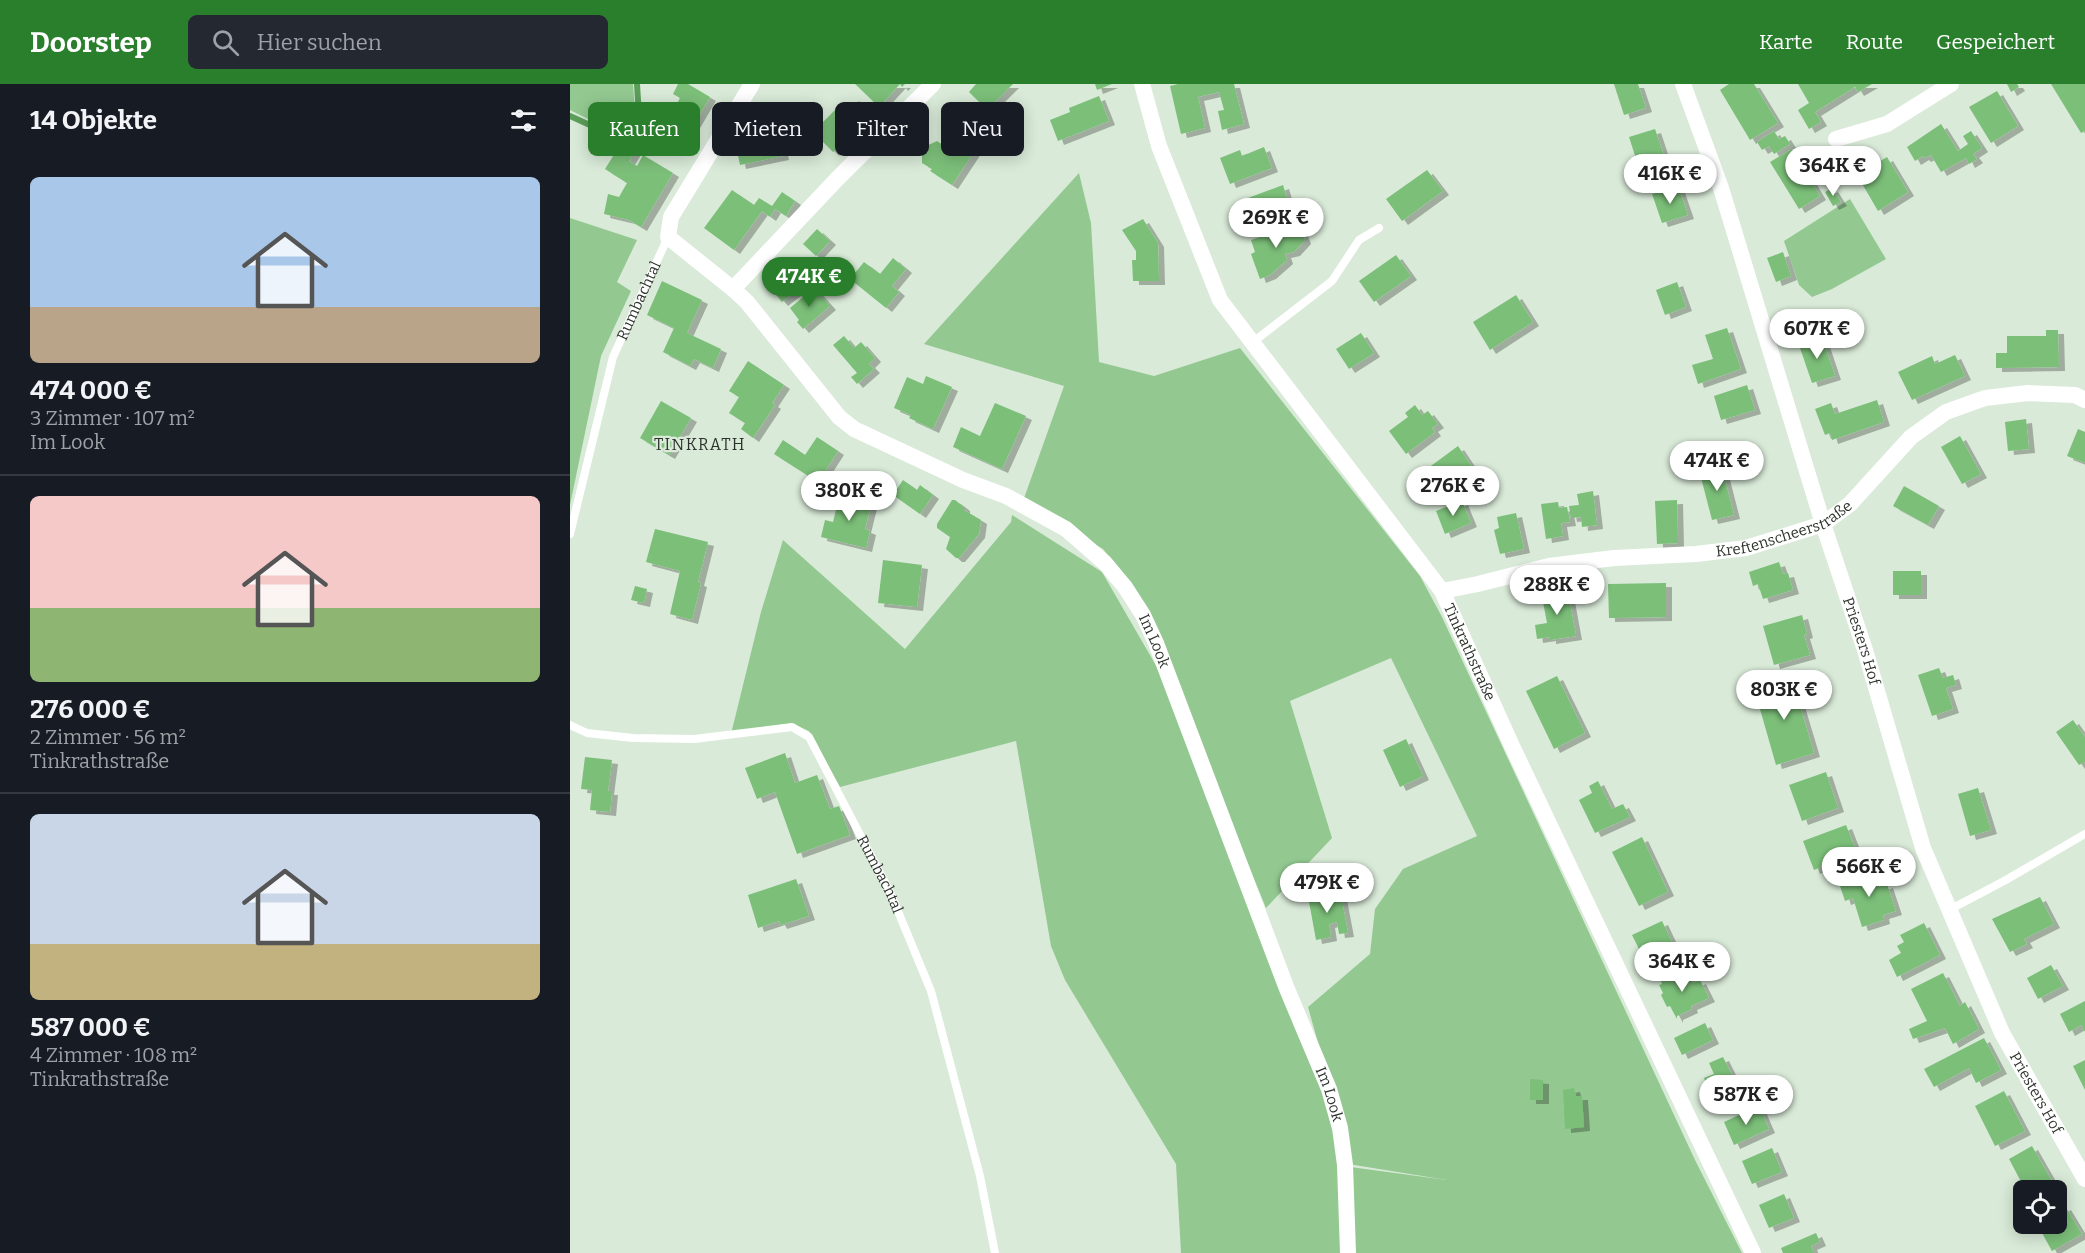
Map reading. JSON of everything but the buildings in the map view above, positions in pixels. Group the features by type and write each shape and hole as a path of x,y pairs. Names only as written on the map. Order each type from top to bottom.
{"street":[{"name":"Rumbachtal","path":"668,237 671,217 752,84"},
{"path":"733,289 838,178 933,84"},
{"name":"Tinkrathstraße","path":"1142,84 1160,146 1220,300 1442,591 1532,789 1753,1253"},
{"name":"Priesters Hof","path":"1683,84 1721,188 1923,848 2002,1033 2085,1179"},
{"path":"1836,139 1887,124 1951,84"},
{"name":"Im Look","path":"668,237 747,302 839,417 854,429 963,480 1006,496 1055,523 1086,545 1106,563 1125,587 1143,615 1156,643 1283,979 1329,1089 1340,1128 1346,1165 1348,1253"},
{"name":"Kreftenscheerstraße","path":"1442,591 1550,566 1614,558 1696,554 1746,548 1823,524 1850,504 1911,437 1946,412 1985,398 2028,393 2076,395 2085,400"}],"lane":[{"path":"1253,342 1332,281 1359,240 1379,228"},
{"name":"Rumbachtal","path":"570,534 613,357 668,237"},
{"name":"Rumbachtal","path":"570,725 587,733 633,738 694,739 792,727 809,737 890,892 931,992 980,1176 995,1253"},
{"path":"1949,910 2085,834"}],"green space":[{"path":"570,84 633,84 634,102 588,102 588,119 570,110"},
{"path":"1079,173 1091,223 1099,362 1154,376 1240,348 1420,576 1442,617 1695,1160 1742,1253 1181,1253 1176,1164 1065,980 1051,946 1016,741 840,787 809,731 793,724 731,734 761,612 783,540 905,649 1011,522 1012,515 1102,572 1158,669 1328,1095 1343,1166 1447,1180 1348,1164 1331,1089 1308,1007 1370,954 1375,909 1403,869 1477,836 1391,658 1290,701 1332,838 1266,908 1180,698 1129,581 1103,549 1023,501 1064,386 924,344"},
{"path":"1850,199 1886,259 1832,289 1812,297 1799,285 1784,241"},
{"path":"570,218 637,240 617,282 631,291 601,356 570,505"}],"waterway":[{"path":"570,116 592,126 623,122 639,117 637,84"}],"district":[{"name":"TINKRATH","path":"700,444"}]}
